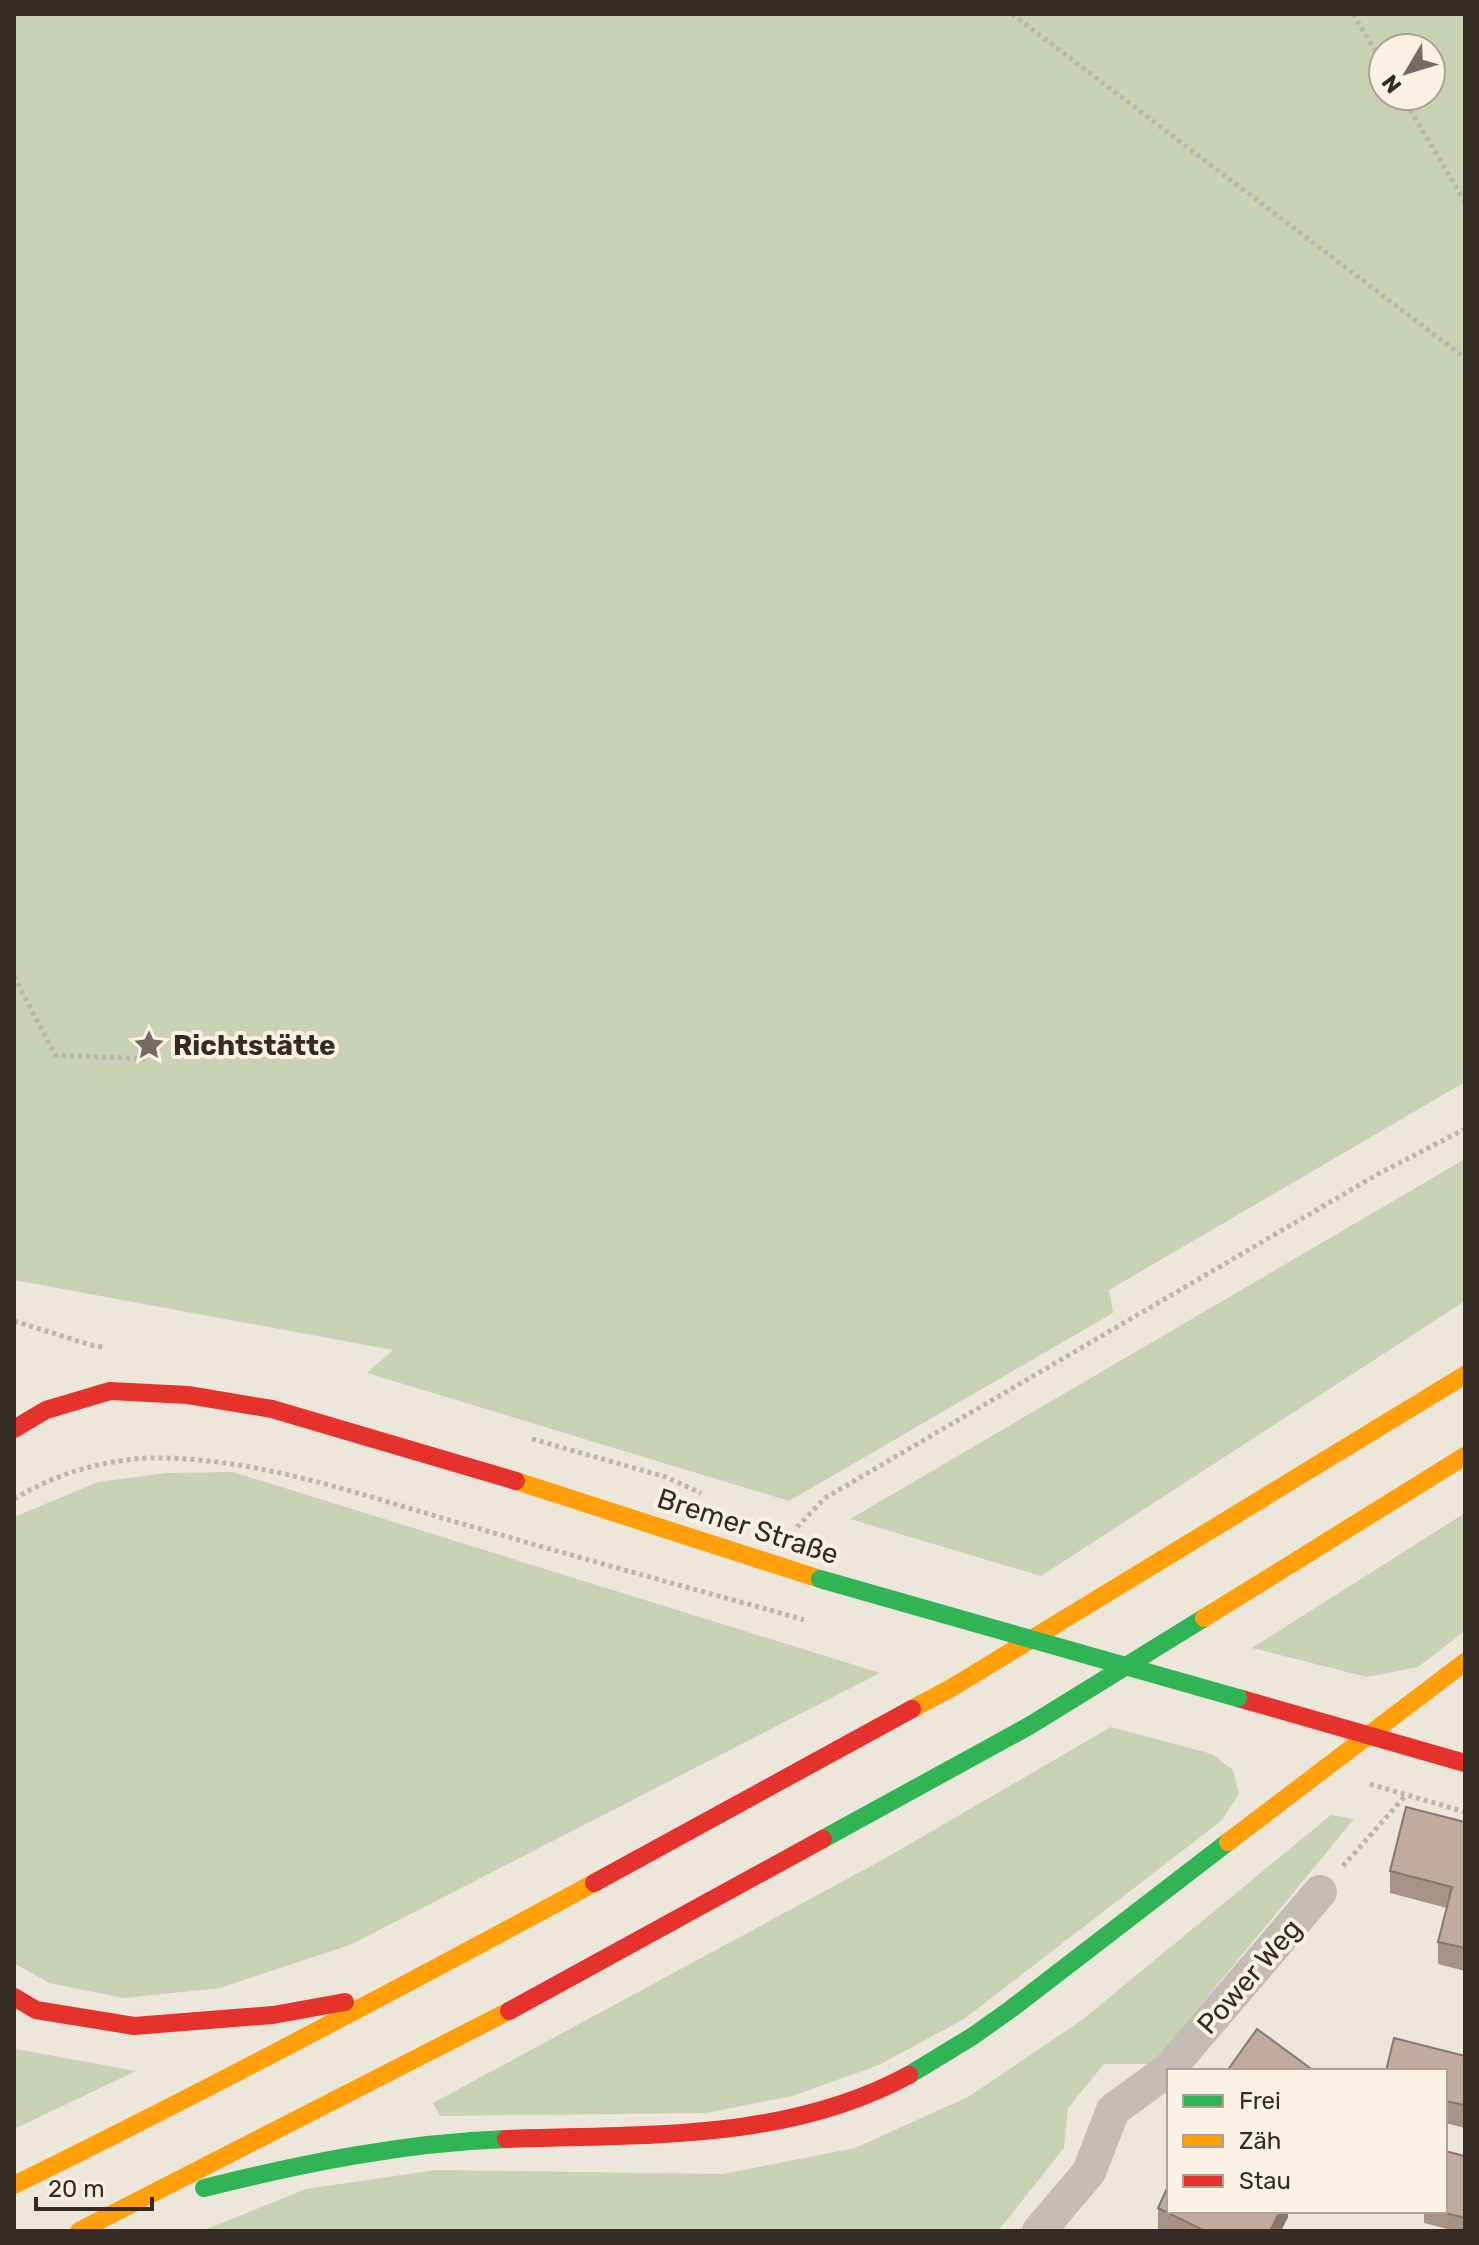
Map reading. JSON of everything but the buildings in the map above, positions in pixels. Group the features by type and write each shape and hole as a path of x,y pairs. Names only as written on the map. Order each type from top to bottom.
{"main road":[{"path":"14,2185 390,1994 953,1687 1465,1375"},
{"name":"Bremer Straße","path":"14,1429 46,1410 110,1391 188,1395 272,1409 562,1495 820,1579 1465,1763"},
{"path":"79,2231 567,1981 1029,1726 1465,1456"},
{"path":"128,2208 264,2173 431,2143 721,2131 810,2114 892,2084 970,2038 1465,1662"},
{"path":"14,1997 36,2010 134,2026 273,2015 390,1994"}],"street":[{"name":"Power Weg","path":"1169,2069 1320,1892"},
{"name":"Power Weg","path":"1039,2231 1089,2172 1113,2110 1167,2071"}],"path":[{"path":"1012,14 1465,358"},
{"path":"1353,14 1367,37"},
{"path":"1412,112 1465,202"},
{"path":"14,976 55,1055 149,1059"},
{"path":"775,1565 798,1527 825,1498 1378,1174 1465,1129"},
{"path":"14,1499 39,1483 93,1466 161,1458 230,1462 325,1484 770,1610"},
{"name":"Power Weg","path":"1320,1892 1406,1795 1465,1812"}],"green space":[{"path":"14,14 1465,14 1465,1082 1109,1290 1113,1313 789,1501 367,1373 393,1350 14,1280"},
{"path":"1465,1159 1465,1301 1041,1576 850,1519"},
{"path":"233,1472 880,1673 350,1945 220,1988 124,1998 49,1983 14,1963 14,1517 98,1482 167,1473"},
{"path":"1465,1513 1465,1631 1418,1667 1367,1677 1252,1648"},
{"path":"1111,1727 1212,1754 1233,1770 1239,1794 1221,1821 964,2019 879,2065 792,2096 707,2113 440,2116 433,2103 884,1859"},
{"path":"1331,1815 1354,1819 1152,2064 1104,2064 1068,2108 1064,2148 998,2231 202,2231 306,2189 436,2170 723,2174 855,2148 968,2097 1082,2020"},
{"path":"16,2049 136,2071 14,2129"}],"traffic: fast":[{"path":"820,1579 1238,1698"},
{"path":"823,1839 1029,1726 1204,1618"},
{"path":"909,2075 1011,2009 1228,1842"},
{"path":"204,2188 354,2156 429,2145 506,2139"}],"traffic: slow":[{"path":"912,1709 1465,1375"},
{"path":"1204,1618 1465,1456"},
{"path":"516,1481 820,1579"},
{"path":"1228,1842 1465,1662"},
{"path":"14,2185 306,2037 594,1883"},
{"path":"79,2231 509,2011"}],"traffic: jam":[{"path":"14,1429 46,1410 110,1391 188,1395 272,1409 516,1481"},
{"path":"1238,1698 1465,1763"},
{"path":"594,1883 912,1709"},
{"path":"509,2011 823,1839"},
{"path":"14,1997 36,2010 134,2026 273,2015 345,2002"},
{"path":"506,2139 661,2134 763,2123 813,2113 862,2097 909,2075"}],"place":[{"name":"Richtstätte","path":"149,1045"}]}
